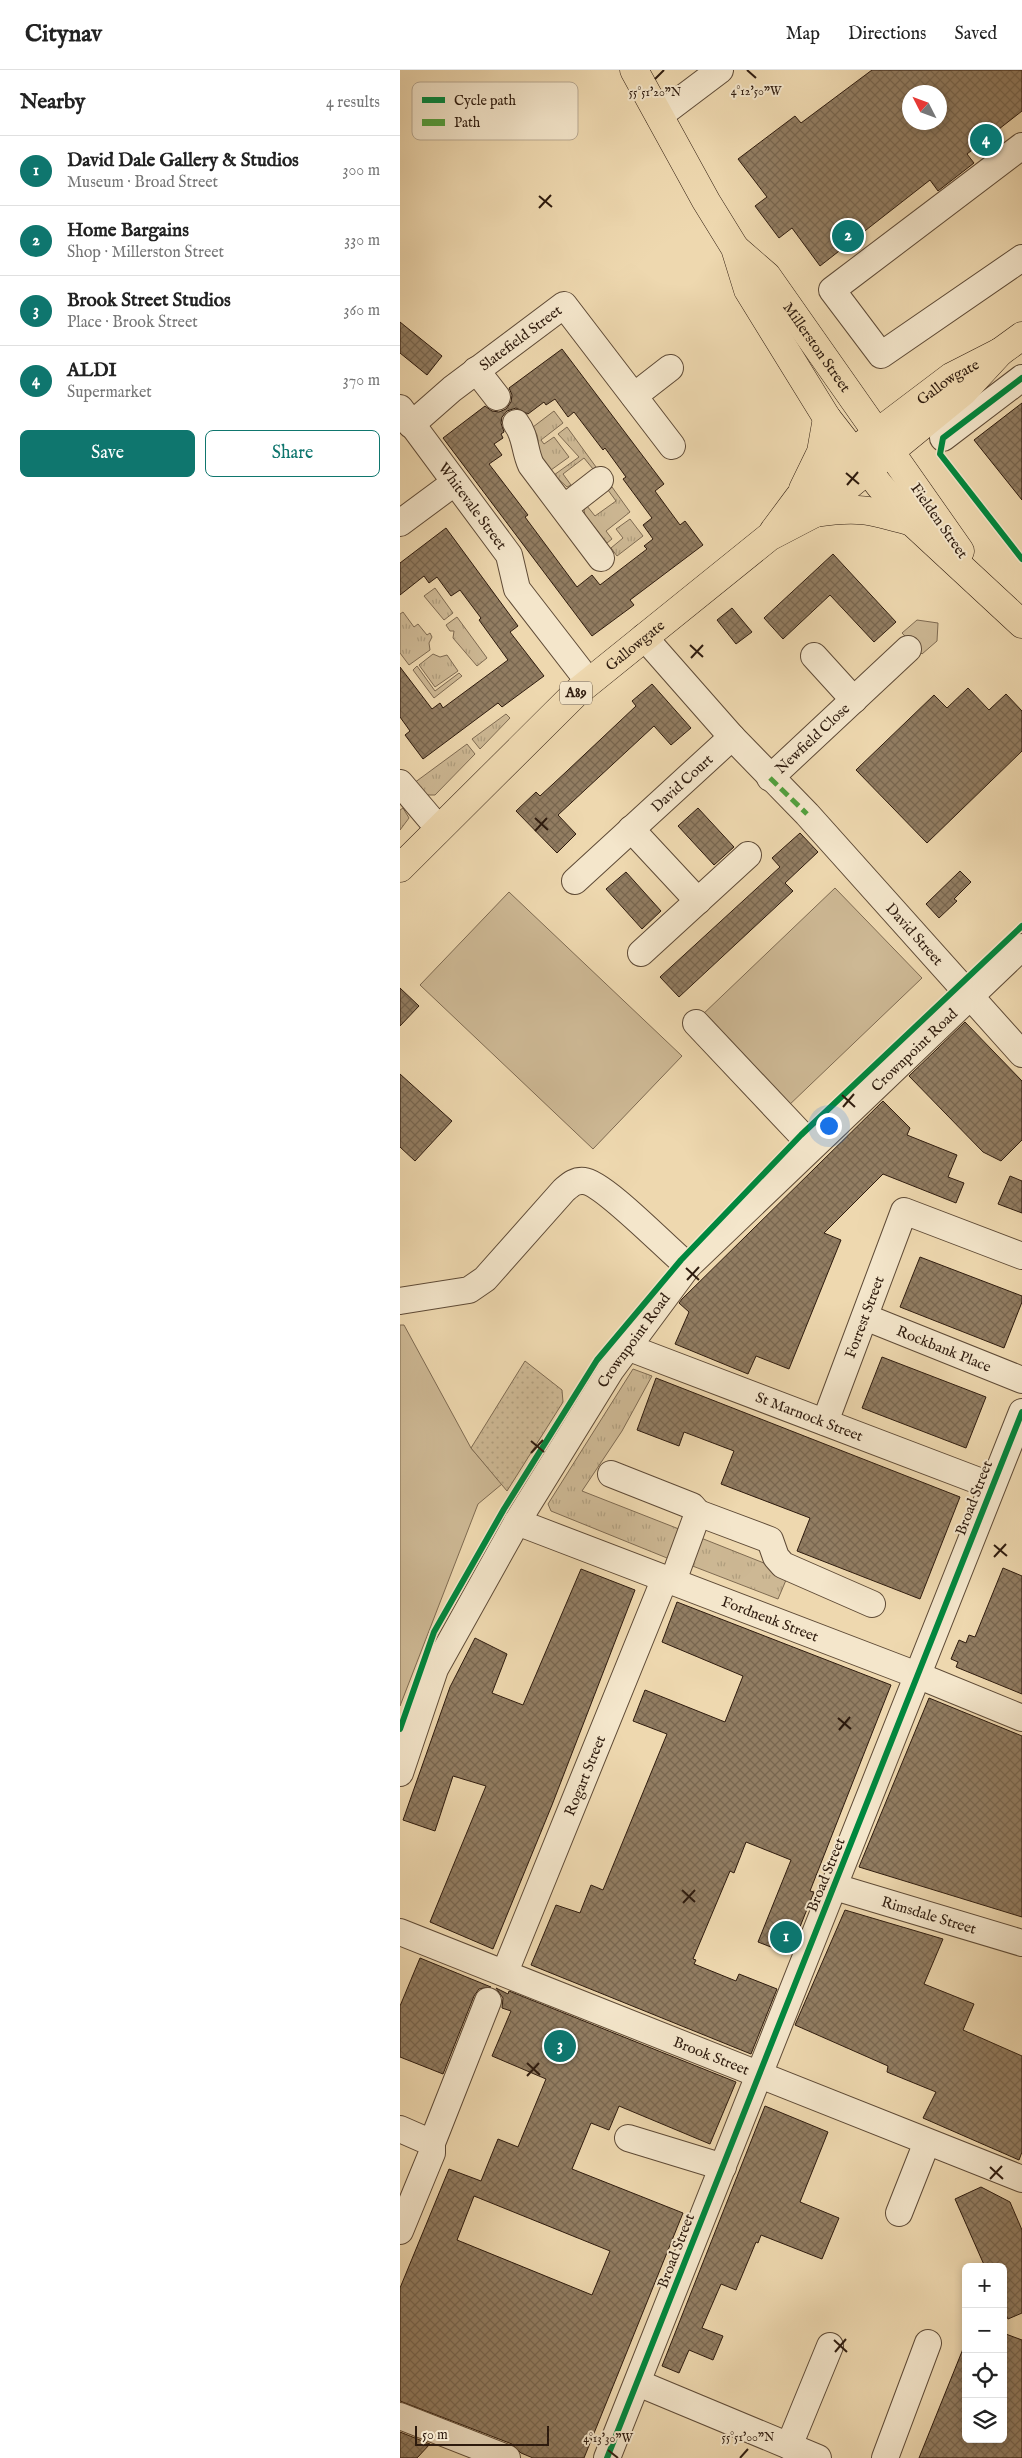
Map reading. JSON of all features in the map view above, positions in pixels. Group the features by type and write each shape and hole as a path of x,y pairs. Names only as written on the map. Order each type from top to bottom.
{"main road":[{"name":"Millerston Street","path":"634,70 706,202 735,248 748,290 827,418 860,461"},
{"name":"Millerston Street","path":"735,248 767,276 884,442"},
{"name":"Gallowgate","path":"400,868 529,737 589,682 884,442 951,377 1000,352 1022,336"},
{"path":"807,505 821,452 827,418"},
{"name":"Fielden Street","path":"884,442 987,590"},
{"name":"Fielden Street","path":"860,461 912,522 1022,624"},
{"name":"Fielden Street","path":"807,505 868,509 912,522"}],"street":[{"path":"659,116 720,70"},
{"path":"1022,146 832,290 881,356 1022,258"},
{"name":"Slatefield Street","path":"406,417 476,370 564,304 672,446"},
{"path":"634,396 670,368"},
{"path":"476,370 497,397"},
{"path":"943,438 1022,378"},
{"name":"Whitevale Street","path":"406,417 509,555 517,589 589,682"},
{"path":"516,423 523,433 531,465 601,558"},
{"path":"564,508 600,480"},
{"path":"400,523 454,483"},
{"path":"644,637 770,778"},
{"name":"Newfield Close","path":"770,778 908,650"},
{"name":"Newfield Close","path":"814,656 854,700"},
{"name":"David Court","path":"575,881 732,737"},
{"name":"David Street","path":"770,778 807,814 1022,1054"},
{"path":"400,783 439,829"},
{"path":"631,828 698,900"},
{"path":"641,953 748,855"},
{"name":"Crownpoint Road","path":"400,1773 435,1669 517,1522 611,1370 688,1266 1022,947"},
{"path":"696,1023 812,1146"},
{"path":"400,1301 469,1290 485,1279 564,1190 574,1182 584,1181 592,1183 614,1199 688,1266"},
{"name":"Forrest Street","path":"825,1422 904,1211 1022,1256"},
{"name":"Rockbank Place","path":"865,1317 1022,1380"},
{"name":"St Marnock Street","path":"627,1348 992,1486"},
{"name":"Broad Street","path":"607,2458 1022,1412"},
{"path":"611,1474 692,1506 698,1513 770,1540 776,1557 783,1565 872,1604"},
{"name":"Rogart Street","path":"505,1972 698,1513"},
{"name":"Fordneuk Street","path":"517,1522 917,1675 1022,1718"},
{"name":"Rimsdale Street","path":"835,1887 1022,1944"},
{"name":"Brook Street","path":"400,1932 1022,2178"},
{"path":"400,2231 488,2001"},
{"path":"400,2129 432,2148"},
{"path":"628,2138 723,2167"},
{"path":"899,2213 927,2142"},
{"path":"885,2458 928,2343"},
{"path":"789,2446 830,2346"},
{"path":"638,2383 818,2458"},
{"path":"400,2416 507,2458"}],"green space":[{"path":"554,411 563,423 541,440 544,444 554,437 569,457 551,470 540,455 537,435 533,427"},
{"path":"567,427 596,467 593,469 584,458 563,474 571,485 567,487 554,475 579,457 558,434"},
{"path":"612,487 630,512 606,531 612,539 607,543 585,515 584,510 587,506 595,516 616,501 608,490"},
{"path":"630,519 643,536 617,556 611,548 623,538 616,529"},
{"path":"435,588 453,613 444,620 424,596"},
{"path":"403,612 414,627 418,624 427,635 430,633 432,637 429,643 430,650 409,665 400,653 400,614"},
{"path":"457,617 487,658 477,666 453,638 454,631 450,631 446,625"},
{"path":"917,620 938,623 937,641 922,654 902,633"},
{"path":"433,654 440,657 447,655 458,671 435,687 419,665"},
{"path":"417,666 435,691 459,673 462,676 434,698 413,670"},
{"path":"506,714 510,718 480,749 472,739"},
{"path":"467,744 475,754 435,795 424,795 414,783"},
{"path":"403,808 409,818 400,830 400,810"},
{"path":"835,888 922,978 786,1108 700,1017"},
{"path":"509,892 682,1056 593,1149 420,985"},
{"path":"400,1325 404,1325 471,1448 502,1484 478,1504 400,1706"},
{"path":"525,1361 562,1390 563,1402 507,1491 471,1448"},
{"path":"633,1369 652,1376 622,1431 582,1491 684,1531 672,1560 551,1511 548,1504"},
{"path":"701,1538 789,1573 778,1599 690,1565"}],"building":[{"path":"872,70 1022,70 1022,111 967,154 974,163 938,191 930,180 820,266 792,228 779,238 755,206 767,197 738,159 795,116 801,123"},
{"path":"400,322 442,356 427,375 400,353"},
{"path":"562,349 664,484 655,491 680,525 685,521 703,545 630,600 634,605 592,636 443,438 485,406 492,411 499,412 506,409 511,402 512,395 509,388","holes":["555,399 568,417 574,412 603,450 605,448 626,477 623,479 652,518 643,525 653,539 644,546 647,549 600,585 592,575 577,587 525,517 528,515 489,464 502,455 494,444 503,438 501,434 504,432 501,423 502,417 507,411 516,408 528,414 544,402 546,405"]},
{"path":"1022,403 1022,500 974,440"},
{"path":"446,528 518,626 510,632 544,676 502,707 498,703 423,759 405,735 410,731 400,717 400,667 432,709 440,703 443,708 508,660 460,590 451,596 437,577 429,583 424,576 400,595 400,563"},
{"path":"833,554 896,622 874,642 830,595 783,639 764,618"},
{"path":"732,608 752,632 736,644 717,620"},
{"path":"652,684 691,728 671,745 654,726 558,815 576,834 557,853 516,811 536,792 540,796 567,771 636,706 632,701"},
{"path":"968,688 989,710 1006,694 1022,711 1022,751 927,843 856,770 934,695 947,708"},
{"path":"698,808 734,847 714,865 678,826"},
{"path":"800,833 818,852 785,883 793,891 679,997 660,977 780,867 772,858"},
{"path":"960,871 971,882 954,899 957,901 939,918 926,904"},
{"path":"626,872 661,911 642,929 606,889"},
{"path":"400,988 419,1006 400,1026"},
{"path":"965,1022 1022,1081 1022,1140 1001,1161 983,1152 909,1076"},
{"path":"400,1074 452,1121 415,1161 400,1147"},
{"path":"883,1101 910,1128 907,1135 957,1155 948,1177 964,1183 956,1203 883,1174 824,1233 841,1240 789,1369 756,1356 748,1374 675,1344 689,1312 679,1303 682,1299"},
{"path":"1010,1176 1022,1181 1022,1213 998,1204"},
{"path":"920,1257 1022,1296 1022,1302 1004,1348 900,1307"},
{"path":"882,1357 986,1397 966,1448 862,1408"},
{"path":"656,1378 960,1497 920,1599 797,1551 810,1518 721,1484 734,1451 684,1432 679,1446 637,1430"},
{"path":"1003,1568 1022,1576 1022,1694 956,1667 958,1662 951,1659 959,1640 966,1643 969,1635 975,1637"},
{"path":"581,1569 635,1590 552,1805 493,1949 430,1922 486,1786 453,1776 435,1831 403,1820 450,1687 475,1638 507,1654 492,1693 523,1705"},
{"path":"677,1602 891,1685 810,1891 814,1892 789,1954 758,1942 791,1860 746,1842 734,1873 730,1871 693,1959 696,1960 694,1964 736,1981 739,1974 777,1989 751,2054 531,1965 556,1905 580,1913 591,1885 603,1890 667,1734 633,1721 645,1690 725,1722 743,1676 662,1642"},
{"path":"929,1698 1022,1736 1022,1917 859,1867"},
{"path":"845,1910 943,1939 924,1984 974,2004 963,2030 1022,2056 1022,2152 1019,2160 923,2118 936,2092 887,2072 888,2066 795,2025"},
{"path":"420,1958 491,1987 479,1989 474,1996 443,2074 400,2057 400,2006"},
{"path":"496,1988 508,1994 509,1991 736,2082 710,2144 619,2106 609,2130 591,2123 572,2169 683,2213 584,2458 533,2458 521,2453 512,2444 400,2401 400,2288 449,2169 481,2181 498,2139 518,2147 546,2079 492,2056 511,2011 502,2008 503,1998","holes":["474,2196 610,2251 592,2295 457,2240"]},
{"path":"765,2106 828,2132 800,2202 839,2218 822,2259 761,2235 758,2243 756,2242 736,2290 721,2284 702,2328 723,2336 713,2360 689,2350 679,2373 662,2366"},
{"path":"981,2187 1010,2202 1022,2230 1022,2313 1008,2319 1007,2263 983,2263 955,2199"},
{"path":"1007,2334 1022,2340 1022,2458 919,2458 962,2351 962,2443 1007,2443"},
{"path":"400,2432 430,2444 417,2458 400,2458"}],"marked path":[{"path":"770,778 807,814"}],"cycle path":[{"path":"1022,378 943,438 940,454 1022,559"},
{"path":"400,1729 434,1632 504,1509 597,1360 681,1260 801,1135 1022,926"},
{"path":"607,2458 1022,1412"}],"place":[{"name":"ALDI","path":"986,140"},
{"name":"Home Bargains","path":"848,236"},
{"name":"David Dale Gallery & Studios","path":"786,1937"},
{"name":"Brook Street Studios","path":"560,2046"}]}
